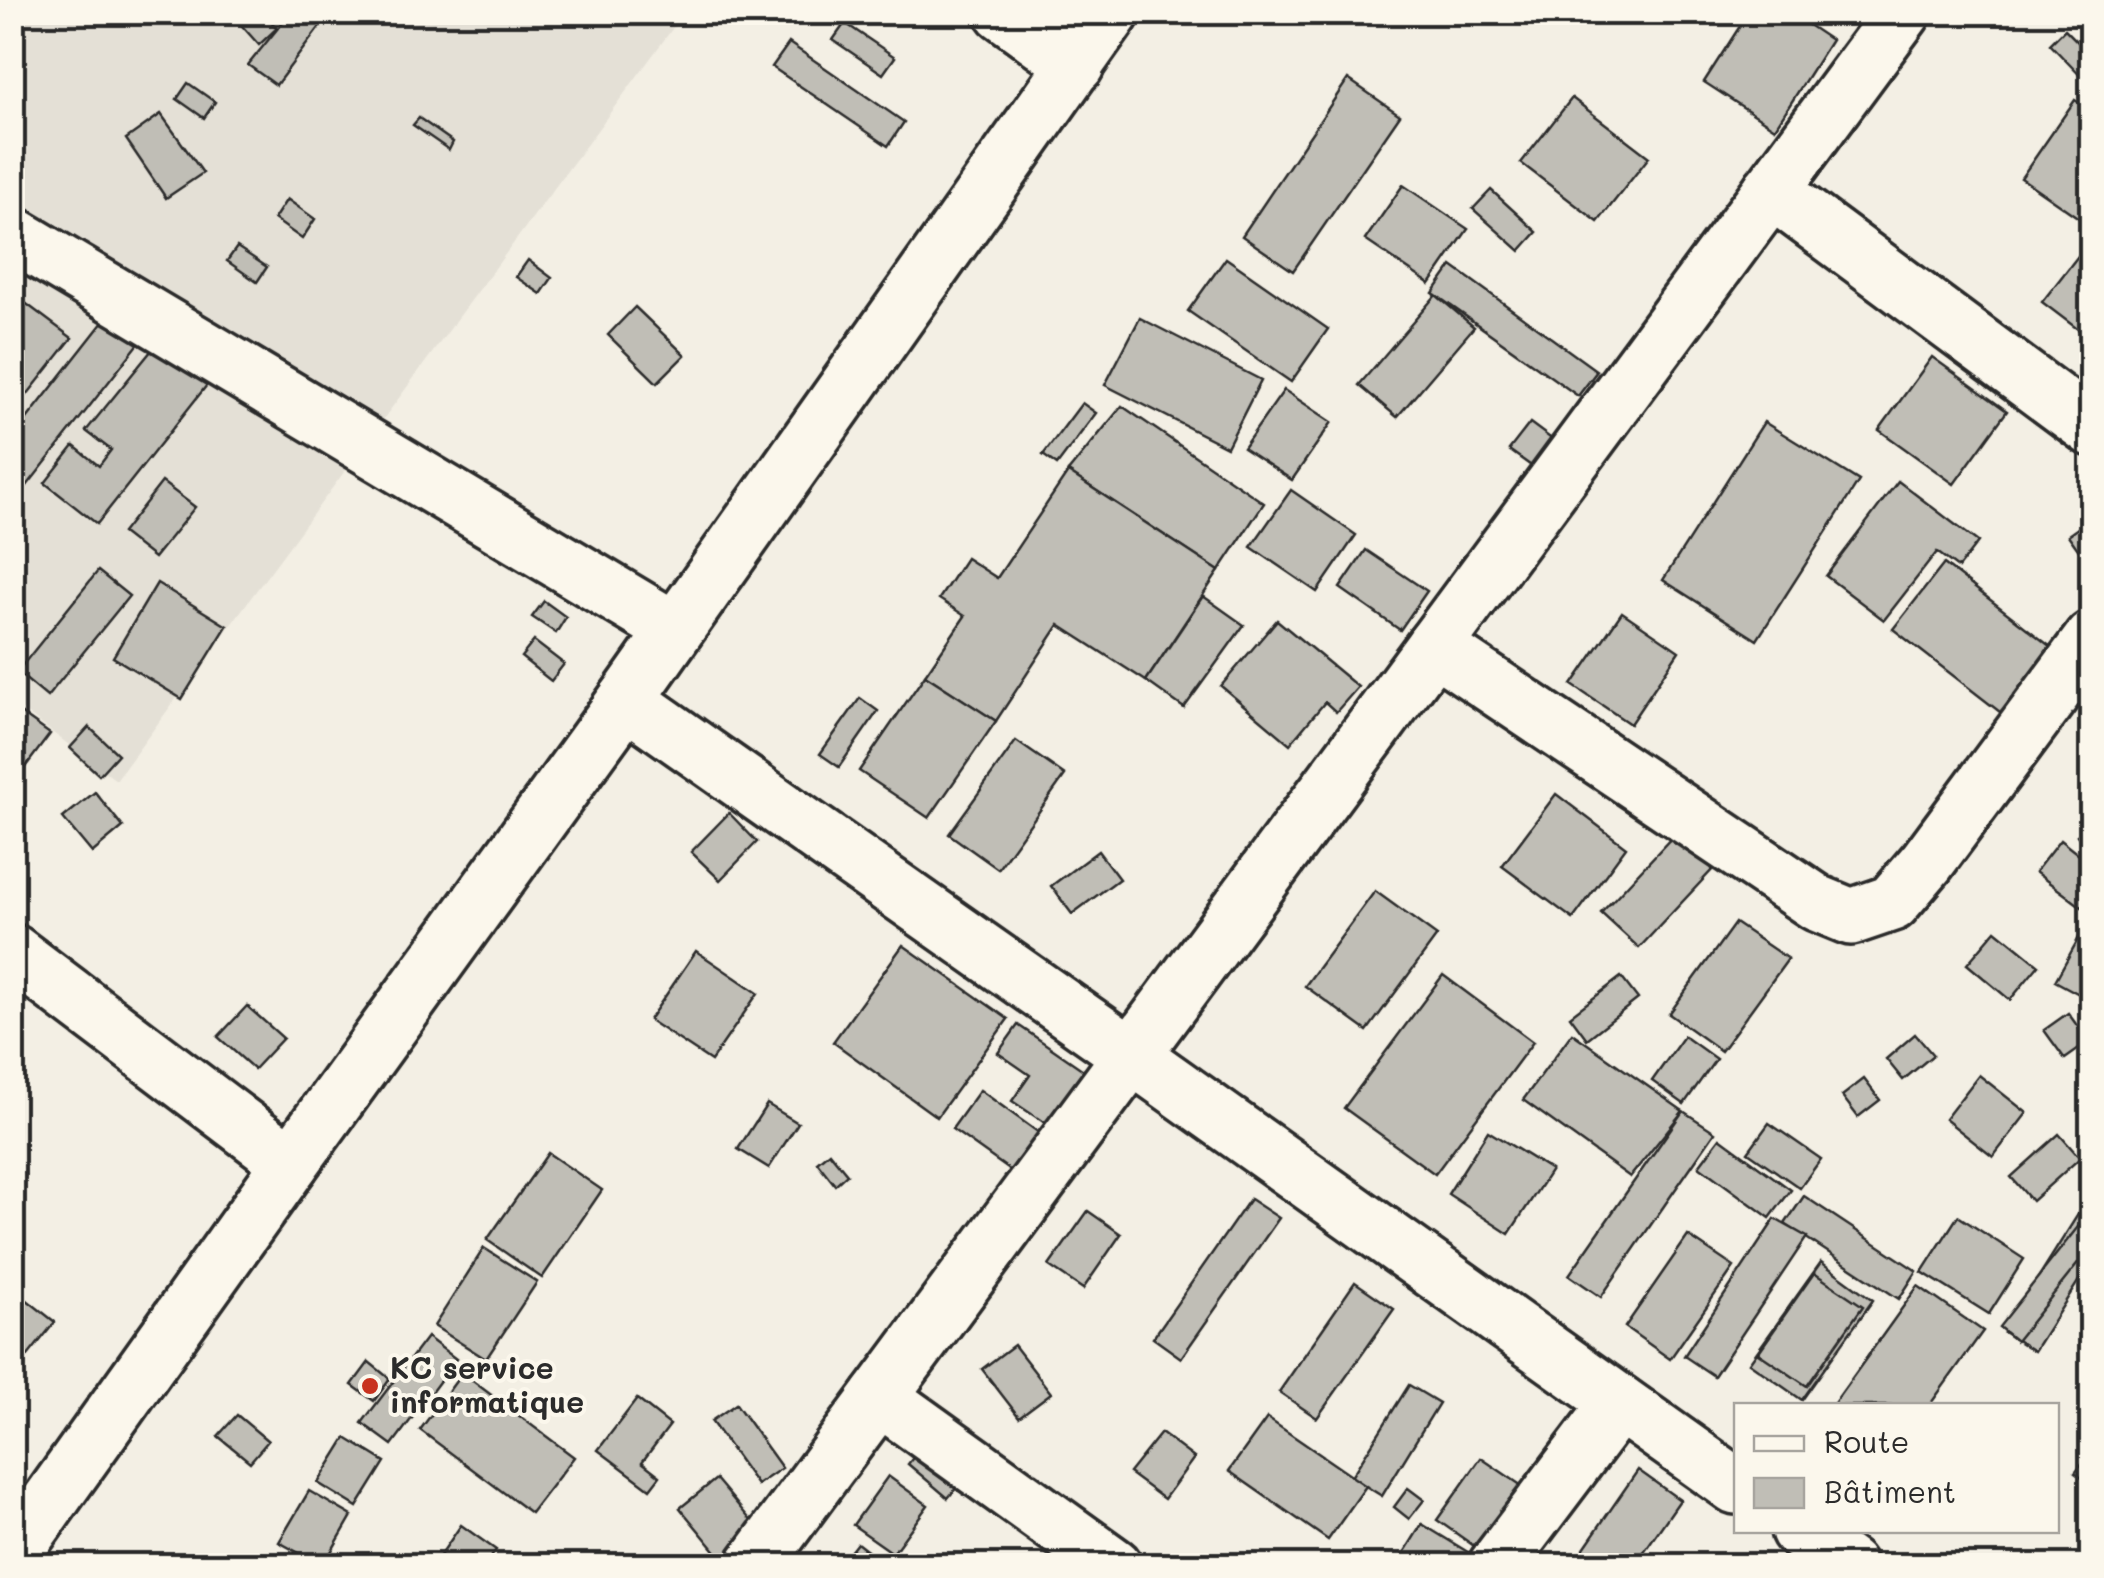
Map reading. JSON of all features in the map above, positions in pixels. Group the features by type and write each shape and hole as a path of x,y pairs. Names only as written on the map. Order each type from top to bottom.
{"street":[{"path":"1003,12 1076,65"},
{"path":"12,1554 626,700 1112,12"},
{"path":"754,1566 1902,12"},
{"path":"1772,190 2092,428"},
{"path":"12,234 675,630"},
{"path":"1434,646 1818,902 1850,918 1892,903 1927,862 2092,640"},
{"path":"626,700 1734,1485"},
{"path":"12,952 291,1163"},
{"path":"879,1397 1114,1566"},
{"path":"1496,1566 1619,1403"},
{"path":"1802,1533 1848,1566"}],"shaded area":[{"path":"13,13 684,13 116,780 13,703"}],"building":[{"path":"243,12 262,12 277,28 259,45 236,19"},
{"path":"291,12 331,12 276,85 248,65"},
{"path":"1749,12 1789,12 1831,40 1775,128 1704,82"},
{"path":"845,23 895,57 883,74 833,40"},
{"path":"2065,29 2092,56 2092,88 2050,44"},
{"path":"789,43 904,122 888,146 772,67"},
{"path":"1348,79 1400,115 1293,271 1242,236"},
{"path":"188,83 215,102 204,118 177,99"},
{"path":"1572,98 1649,157 1598,222 1521,163"},
{"path":"2075,100 2092,111 2092,227 2021,178"},
{"path":"161,114 203,173 166,198 126,139"},
{"path":"419,118 453,142 449,150 413,125"},
{"path":"1403,185 1468,229 1430,284 1365,240"},
{"path":"1491,190 1537,232 1520,251 1473,209"},
{"path":"287,199 315,219 302,239 274,219"},
{"path":"2092,238 2092,340 2042,302"},
{"path":"237,247 267,267 257,282 227,261"},
{"path":"1226,258 1328,329 1291,382 1188,311"},
{"path":"528,260 552,278 541,294 516,277"},
{"path":"1452,266 1597,371 1578,396 1433,293"},
{"path":"12,293 72,338 12,414"},
{"path":"1436,295 1474,327 1397,417 1359,385"},
{"path":"635,307 685,355 657,383 608,335"},
{"path":"107,317 140,342 12,505 12,438"},
{"path":"1140,318 1261,380 1227,447 1105,385"},
{"path":"156,345 207,385 97,524 45,483 74,446 99,466 111,450 86,431"},
{"path":"1932,357 2007,411 1954,484 1879,430"},
{"path":"1284,390 1332,422 1292,480 1243,448"},
{"path":"1082,403 1096,413 1057,465 1043,455"},
{"path":"1122,406 1264,503 1219,571 1068,472"},
{"path":"1764,422 1859,481 1757,640 1663,580"},
{"path":"1530,423 1561,446 1541,473 1509,450"},
{"path":"1068,472 1219,571 1146,681 1059,625 996,721 925,675 965,616 939,599 966,558 997,578"},
{"path":"1898,481 1978,542 1958,568 1937,552 1884,620 1826,576"},
{"path":"162,482 195,507 154,558 122,533"},
{"path":"1291,490 1356,535 1317,592 1251,547"},
{"path":"2092,518 2092,558 2087,562 2068,535"},
{"path":"1366,550 1427,591 1400,630 1340,588"},
{"path":"1944,564 2069,661 2018,726 1893,629"},
{"path":"98,571 129,596 47,697 17,672"},
{"path":"157,583 227,626 182,699 113,657"},
{"path":"1203,596 1244,625 1184,708 1146,681"},
{"path":"544,601 566,617 556,633 532,617"},
{"path":"1622,612 1679,651 1630,724 1572,685"},
{"path":"1277,620 1358,687 1336,712 1325,702 1290,744 1221,686"},
{"path":"534,641 564,664 551,681 521,657"},
{"path":"925,675 996,721 929,818 859,771"},
{"path":"860,698 878,711 839,767 820,754"},
{"path":"12,707 50,734 14,782 12,781"},
{"path":"89,727 118,754 99,775 70,748"},
{"path":"1016,741 1065,775 998,869 949,834"},
{"path":"95,792 123,827 92,853 63,818"},
{"path":"1556,794 1626,847 1573,919 1502,866"},
{"path":"729,813 757,842 720,880 691,852"},
{"path":"2092,825 2092,856 2077,835"},
{"path":"1675,834 1713,869 1639,948 1601,913"},
{"path":"2060,840 2088,862 2080,873 2092,882 2092,895 2082,907 2035,872"},
{"path":"1098,851 1119,879 1072,914 1051,886"},
{"path":"1375,891 1437,936 1367,1031 1305,986"},
{"path":"2092,919 2092,1001 2055,981"},
{"path":"1735,923 1788,959 1721,1051 1669,1014"},
{"path":"1996,930 2039,965 2010,1000 1967,964"},
{"path":"903,945 1008,1019 937,1117 833,1042"},
{"path":"696,951 758,993 711,1061 649,1020"},
{"path":"1443,975 1533,1042 1435,1174 1344,1108"},
{"path":"1621,977 1638,999 1587,1039 1570,1016"},
{"path":"247,1006 283,1038 254,1069 218,1037"},
{"path":"2068,1013 2089,1042 2065,1059 2044,1030"},
{"path":"1018,1025 1095,1078 1057,1131 1012,1101 1030,1075 998,1053"},
{"path":"1572,1033 1683,1111 1630,1177 1523,1100"},
{"path":"1915,1034 1933,1055 1903,1080 1886,1059"},
{"path":"1684,1036 1716,1059 1684,1104 1652,1081"},
{"path":"1979,1075 2027,1113 1993,1157 1945,1119"},
{"path":"1864,1079 1880,1100 1858,1117 1842,1096"},
{"path":"980,1090 1046,1138 1018,1176 952,1129"},
{"path":"767,1104 798,1123 769,1168 738,1149"},
{"path":"1683,1111 1715,1132 1601,1297 1569,1275"},
{"path":"1769,1123 1821,1159 1800,1188 1748,1152"},
{"path":"1488,1131 1551,1170 1509,1234 1448,1194"},
{"path":"2059,1134 2080,1158 2032,1201 2011,1177"},
{"path":"1720,1138 1791,1190 1770,1218 1699,1166"},
{"path":"829,1152 847,1174 835,1185 817,1162"},
{"path":"548,1153 602,1190 542,1278 487,1240"},
{"path":"2092,1192 2092,1260 2034,1351 2004,1332"},
{"path":"1804,1196 1917,1271 1899,1299 1785,1224"},
{"path":"1250,1199 1279,1218 1181,1358 1153,1338"},
{"path":"2092,1209 2092,1246 2016,1341 1999,1327"},
{"path":"1088,1211 1121,1234 1083,1289 1049,1266"},
{"path":"1958,1216 2024,1259 1989,1314 1922,1272"},
{"path":"1775,1219 1807,1237 1714,1376 1684,1356"},
{"path":"1688,1236 1734,1267 1670,1359 1625,1327"},
{"path":"484,1248 537,1282 486,1359 434,1326"},
{"path":"1821,1262 1873,1300 1802,1400 1749,1363"},
{"path":"1814,1273 1863,1306 1807,1386 1758,1353"},
{"path":"1355,1282 1394,1309 1317,1418 1279,1392"},
{"path":"1918,1286 1983,1331 1931,1403 1834,1403"},
{"path":"12,1288 55,1322 12,1376"},
{"path":"427,1337 456,1359 392,1445 362,1423"},
{"path":"1014,1345 1051,1393 1019,1417 982,1369"},
{"path":"369,1362 390,1379 374,1401 352,1385"},
{"path":"462,1373 574,1457 531,1513 420,1430"},
{"path":"1409,1385 1439,1403 1382,1496 1351,1477"},
{"path":"637,1399 670,1425 642,1462 660,1476 650,1489 598,1450"},
{"path":"736,1404 782,1468 757,1485 711,1421"},
{"path":"237,1415 268,1441 250,1462 218,1436"},
{"path":"1267,1418 1366,1486 1328,1540 1229,1471"},
{"path":"2092,1422 2092,1444 2081,1436"},
{"path":"1161,1433 1194,1458 1164,1499 1129,1473"},
{"path":"346,1438 385,1462 357,1507 318,1483"},
{"path":"927,1440 968,1474 948,1498 908,1464"},
{"path":"2092,1451 2092,1485 2075,1472"},
{"path":"1481,1458 1531,1492 1487,1555 1437,1520"},
{"path":"1638,1470 1680,1500 1634,1566 1602,1566 1582,1551"},
{"path":"888,1476 928,1505 893,1553 853,1525"},
{"path":"716,1479 764,1536 728,1566 680,1508"},
{"path":"1408,1488 1424,1500 1409,1519 1394,1507"},
{"path":"309,1491 352,1516 323,1566 279,1542"},
{"path":"1422,1524 1484,1562 1482,1566 1396,1566"},
{"path":"461,1525 496,1550 485,1566 433,1566"},
{"path":"857,1543 887,1566 839,1566"}],"place":[{"name":"KC service informatique","path":"370,1386"}]}
